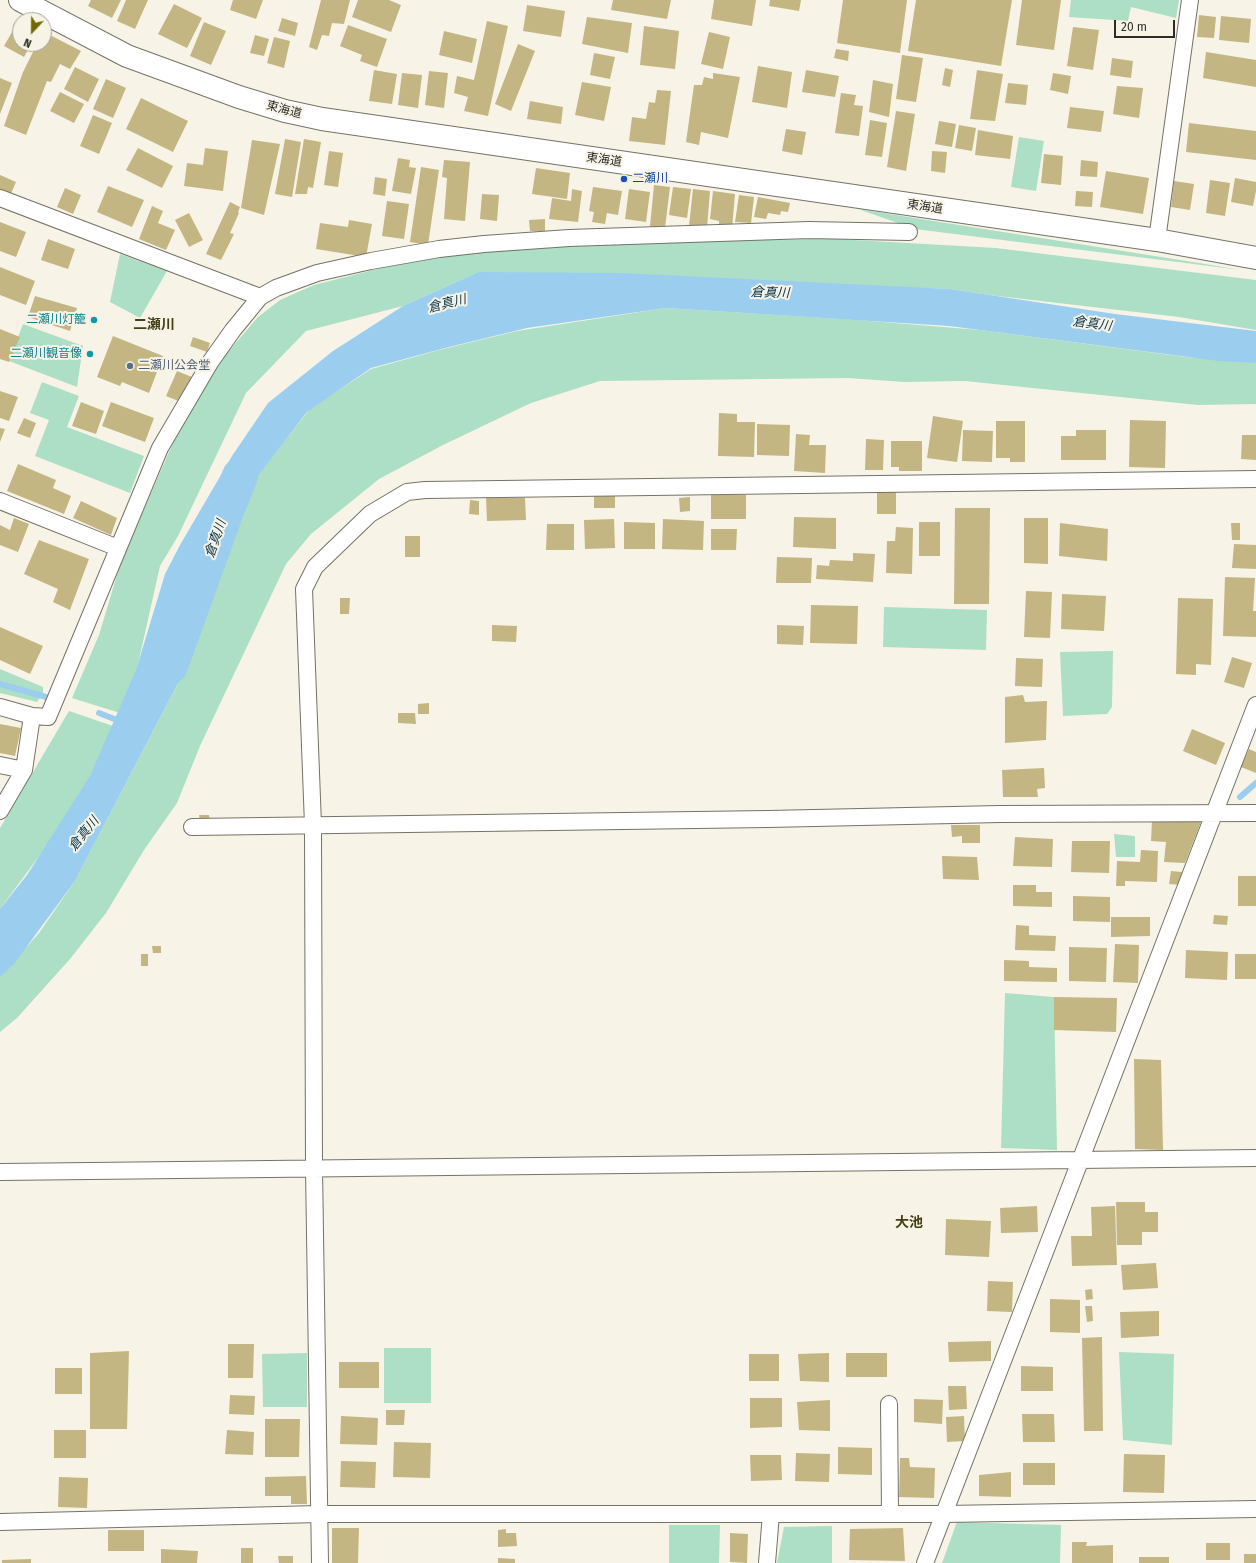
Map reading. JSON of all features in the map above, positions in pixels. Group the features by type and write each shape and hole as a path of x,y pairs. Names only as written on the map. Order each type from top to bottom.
{"main road":[{"name":"東海道","path":"20,0 127,56 239,97 285,111 322,119 1157,240 1256,258"}],"street":[{"path":"1157,240 1190,0"},
{"path":"0,198 260,297"},
{"path":"0,707 32,716 48,717 164,442 211,361 233,330 260,297 276,288 317,273 371,261 439,249 484,244 569,238 801,230 910,232"},
{"path":"320,1563 314,1168 314,825 304,589 315,567 370,514 407,492 425,490 1256,479"},
{"path":"0,501 118,548"},
{"path":"925,1563 1256,705"},
{"path":"0,811 24,770 32,716"},
{"path":"0,765 24,770"},
{"path":"192,827 776,819 1000,814 1256,813"},
{"path":"0,1172 1256,1158"},
{"path":"889,1404 890,1514"},
{"path":"0,1522 319,1514 944,1514 1256,1509"},
{"path":"767,1563 772,1514"}],"green space":[{"path":"1071,0 1179,0 1176,18 1131,7 1128,21 1069,17"},
{"path":"1019,137 1044,141 1036,191 1011,187"},
{"path":"858,209 1199,263 1241,270 915,229"},
{"path":"837,239 996,248 1256,280 1256,330 1179,317 989,295 950,289 474,274 403,306 306,331 246,393 178,536 160,566 136,673 120,713 72,698 99,635 120,565 193,400 228,352 258,317 280,300 314,285 401,263 476,252 668,240"},
{"path":"120,254 167,271 140,318 110,302"},
{"path":"666,308 858,320 980,330 1186,357 1256,362 1256,404 1198,405 965,381 904,382 848,378 600,381 531,403 443,445 379,479 311,534 286,564 200,746 177,803 144,850 106,913 70,959 17,1018 0,1032 0,977 39,933 75,881 188,664 187,597 200,554 214,532 244,492 310,409 371,369 439,350 517,331"},
{"path":"23,324 83,346 77,387 9,361"},
{"path":"42,382 79,396 67,427 144,456 130,493 35,456 49,420 30,413"},
{"path":"884,607 987,610 986,650 883,647"},
{"path":"1113,651 1112,707 1107,714 1063,716 1060,652"},
{"path":"0,669 43,687 43,693 37,702 0,693"},
{"path":"69,711 113,726 86,786 48,844 0,909 0,828"},
{"path":"1114,834 1135,836 1135,857 1116,857"},
{"path":"1005,993 1054,997 1057,1150 1001,1148"},
{"path":"384,1348 431,1348 431,1403 384,1403"},
{"path":"1119,1352 1174,1354 1172,1445 1123,1440"},
{"path":"307,1353 307,1407 263,1407 262,1354"},
{"path":"957,1522 1061,1525 1060,1563 942,1563"},
{"path":"669,1525 720,1525 719,1563 669,1563"},
{"path":"832,1526 832,1563 777,1563 784,1527"}],"water":[{"path":"479,272 622,273 950,289 1115,314 1256,331 1256,363 1219,361 949,326 666,308 527,328 371,368 307,412 201,550 187,597 188,664 75,881 14,964 0,977 0,909 27,875 90,776 136,670 165,574 180,545 232,456 268,403 333,351 403,306"}],"building":[{"path":"91,0 121,0 112,18 88,6"},
{"path":"126,0 148,0 135,29 117,21"},
{"path":"233,0 263,0 256,19 230,10"},
{"path":"321,0 350,0 344,24 332,23 329,36 322,35 317,50 309,47"},
{"path":"358,0 389,0 401,5 391,32 352,17"},
{"path":"613,0 671,0 667,19 611,10"},
{"path":"714,0 756,0 752,26 711,19"},
{"path":"770,0 801,0 799,11 769,6"},
{"path":"843,0 907,0 900,53 837,43"},
{"path":"916,0 1012,0 1001,66 908,51"},
{"path":"1022,0 1061,0 1054,50 1016,45"},
{"path":"174,4 202,18 187,48 158,34"},
{"path":"527,5 565,11 561,37 523,31"},
{"path":"1199,15 1216,17 1214,38 1197,37"},
{"path":"1221,16 1251,19 1249,43 1219,40"},
{"path":"587,17 632,23 628,53 582,44"},
{"path":"282,18 298,23 295,36 278,31"},
{"path":"487,21 508,26 488,116 464,111 468,97 454,93 457,76 474,80"},
{"path":"204,22 226,31 211,65 190,56"},
{"path":"348,25 387,39 377,67 360,61 362,55 340,46"},
{"path":"644,26 679,31 675,69 640,65"},
{"path":"1073,27 1099,30 1093,70 1067,66"},
{"path":"444,31 477,39 472,63 439,55"},
{"path":"12,32 12,50 4,46"},
{"path":"709,32 730,37 723,69 701,64"},
{"path":"255,35 269,39 264,56 250,53"},
{"path":"52,36 81,51 70,69 60,64 51,82 47,81 26,135 4,126 23,72 33,52 52,52"},
{"path":"274,37 290,41 284,68 267,63"},
{"path":"518,44 535,51 511,111 495,104"},
{"path":"836,49 849,51 848,61 834,58"},
{"path":"15,52 27,52 24,57"},
{"path":"1206,52 1256,60 1256,87 1203,78"},
{"path":"594,53 615,57 610,79 590,75"},
{"path":"902,55 923,58 916,102 896,99"},
{"path":"1112,58 1133,61 1131,78 1110,75"},
{"path":"758,66 792,72 787,108 752,102"},
{"path":"75,67 99,79 88,102 64,89"},
{"path":"945,68 953,70 950,87 942,85"},
{"path":"374,70 397,74 392,104 369,101"},
{"path":"806,70 839,76 835,97 802,92"},
{"path":"977,70 1003,74 995,121 970,119"},
{"path":"429,71 448,73 444,108 425,105"},
{"path":"402,73 422,75 418,108 398,105"},
{"path":"713,73 740,77 728,138 701,132 699,145 686,142 694,85 702,85 704,77 713,79"},
{"path":"1053,73 1071,76 1068,94 1050,90"},
{"path":"0,78 12,83 0,114"},
{"path":"106,79 126,88 113,118 93,109"},
{"path":"873,80 893,84 889,117 869,112"},
{"path":"582,82 611,87 604,121 575,115"},
{"path":"1008,83 1028,85 1026,105 1005,103"},
{"path":"1117,86 1143,88 1139,118 1113,114"},
{"path":"657,90 671,91 665,145 629,141 632,117 646,119 649,102 655,103"},
{"path":"60,92 84,104 74,123 50,111"},
{"path":"841,93 856,95 854,105 863,106 859,136 835,133"},
{"path":"141,98 188,121 173,152 126,129"},
{"path":"530,101 563,107 561,124 527,119"},
{"path":"1070,107 1104,111 1101,132 1067,128"},
{"path":"896,111 915,114 906,171 887,167"},
{"path":"93,115 112,123 99,154 80,146"},
{"path":"870,120 887,123 882,157 865,155"},
{"path":"939,121 956,124 952,147 935,144"},
{"path":"1189,123 1256,131 1256,160 1186,152"},
{"path":"959,125 976,128 972,151 955,148"},
{"path":"786,129 806,132 802,155 782,151"},
{"path":"978,130 1013,136 1010,159 975,155"},
{"path":"285,139 301,142 292,197 275,194"},
{"path":"304,139 321,142 313,188 308,187 307,194 295,194"},
{"path":"252,140 280,144 264,215 241,208"},
{"path":"138,148 173,166 162,188 126,170"},
{"path":"205,148 228,151 223,191 184,186 187,163 203,165"},
{"path":"329,151 343,153 338,187 324,185"},
{"path":"932,151 947,152 945,173 931,171"},
{"path":"1044,154 1063,156 1061,185 1041,183"},
{"path":"398,158 410,160 409,167 416,168 411,194 392,191"},
{"path":"444,160 470,162 465,221 444,219 447,178 442,177"},
{"path":"1081,160 1098,162 1097,177 1080,176"},
{"path":"421,167 439,170 428,245 410,242"},
{"path":"536,168 570,173 567,199 532,194"},
{"path":"1106,171 1149,178 1143,214 1100,207"},
{"path":"0,175 16,182 10,196 0,192"},
{"path":"375,177 387,179 385,196 373,194"},
{"path":"1235,178 1256,182 1253,206 1231,202"},
{"path":"1210,180 1230,183 1225,216 1206,213"},
{"path":"1174,181 1194,184 1190,210 1171,207"},
{"path":"654,185 670,187 665,228 650,226"},
{"path":"108,186 144,200 132,227 97,212"},
{"path":"593,187 622,191 618,215 607,213 605,224 592,222 594,212 589,211"},
{"path":"673,187 691,189 687,218 669,215"},
{"path":"65,188 81,195 73,214 57,207"},
{"path":"572,189 582,191 578,222 549,219 552,198 571,201"},
{"path":"629,189 650,192 646,222 625,219"},
{"path":"693,189 710,191 707,228 689,226"},
{"path":"713,191 735,194 732,229 719,227 719,221 710,219"},
{"path":"1076,191 1093,192 1092,207 1075,206"},
{"path":"482,194 499,195 497,221 480,219"},
{"path":"739,195 754,197 751,223 735,222"},
{"path":"758,197 790,203 788,212 781,211 780,215 768,213 766,219 754,217"},
{"path":"387,201 409,204 404,239 382,236"},
{"path":"230,202 240,207 239,213 230,233 234,234 221,260 206,254"},
{"path":"152,206 163,211 158,223 175,230 166,250 139,239"},
{"path":"189,213 203,240 189,247 175,220"},
{"path":"545,219 545,231 530,231 529,220"},
{"path":"349,220 372,224 366,257 316,249 320,223 348,227"},
{"path":"0,222 26,232 16,257 0,251"},
{"path":"48,239 75,249 68,269 41,260"},
{"path":"0,267 35,281 26,305 0,295"},
{"path":"35,296 77,308 70,331 28,317"},
{"path":"0,329 20,337 9,362 0,359"},
{"name":"二瀬川公会堂","path":"113,336 163,356 149,393 122,382 120,386 97,377"},
{"path":"193,337 210,343 207,352 190,346"},
{"path":"177,371 192,377 181,402 166,396"},
{"path":"0,391 18,397 9,421 0,418"},
{"path":"81,402 104,411 96,434 72,426"},
{"path":"111,402 154,418 145,442 102,426"},
{"path":"719,413 737,414 737,422 755,422 754,457 718,456"},
{"path":"933,416 963,421 957,462 927,458"},
{"path":"24,418 36,423 30,438 17,433"},
{"path":"1130,420 1166,421 1165,468 1129,467"},
{"path":"996,421 1025,421 1025,462 1010,462 1010,458 996,458"},
{"path":"757,424 790,425 789,456 757,455"},
{"path":"0,428 5,429 0,442"},
{"path":"963,430 993,431 992,462 962,461"},
{"path":"1076,430 1106,430 1106,460 1061,460 1061,436 1076,436"},
{"path":"796,434 810,435 809,445 826,445 825,473 794,471"},
{"path":"1242,435 1256,435 1256,460 1241,459"},
{"path":"866,439 884,440 883,470 865,470"},
{"path":"891,441 922,441 922,471 899,471 899,467 891,467"},
{"path":"18,464 56,480 53,488 71,496 64,514 7,491"},
{"path":"877,490 896,490 896,514 877,514"},
{"path":"594,494 615,495 615,508 594,508"},
{"path":"711,495 746,495 746,519 711,519"},
{"path":"690,497 690,511 680,512 679,498"},
{"path":"486,498 525,498 526,520 487,521"},
{"path":"470,500 479,501 479,515 469,514"},
{"path":"81,501 117,518 111,535 73,518"},
{"path":"955,508 990,508 989,604 954,604"},
{"path":"794,517 836,518 836,549 793,547"},
{"path":"14,518 29,524 18,552 0,545 0,525 10,530"},
{"path":"1024,518 1048,518 1048,564 1024,563"},
{"path":"614,519 615,548 585,549 584,520"},
{"path":"663,519 704,521 703,550 662,549"},
{"path":"624,522 655,523 655,549 624,549"},
{"path":"919,522 940,522 940,556 919,556"},
{"path":"1060,523 1108,529 1107,561 1059,556"},
{"path":"1231,523 1240,523 1240,540 1232,540"},
{"path":"547,524 574,524 574,550 546,550"},
{"path":"896,527 913,528 912,574 886,573 887,541 895,541"},
{"path":"711,529 737,529 736,550 711,550"},
{"path":"405,536 420,536 420,557 405,557"},
{"path":"39,540 89,559 70,610 53,602 58,589 24,574"},
{"path":"1234,544 1256,545 1256,569 1232,568"},
{"path":"853,553 875,554 873,582 816,579 817,565 829,566 830,560 853,561"},
{"path":"777,557 812,558 811,583 776,583"},
{"path":"1225,577 1255,578 1253,611 1256,611 1256,637 1223,636"},
{"path":"1026,591 1052,592 1050,638 1024,637"},
{"path":"1062,594 1106,596 1104,631 1061,629"},
{"path":"340,598 350,598 349,614 340,614"},
{"path":"1178,598 1213,599 1211,665 1196,664 1196,675 1176,674"},
{"path":"811,605 858,606 857,644 810,643"},
{"path":"492,625 517,626 516,642 492,641"},
{"path":"777,625 804,626 803,645 777,644"},
{"path":"0,627 43,646 30,674 0,660"},
{"path":"1232,657 1252,663 1244,688 1224,682"},
{"path":"1016,658 1043,659 1042,687 1015,686"},
{"path":"1023,695 1025,702 1047,701 1046,740 1005,743 1005,697"},
{"path":"429,703 429,714 418,714 418,704"},
{"path":"398,713 415,713 416,724 398,723"},
{"path":"0,724 21,728 15,756 0,753"},
{"path":"1192,729 1225,743 1216,765 1183,751"},
{"path":"1249,749 1256,752 1256,773 1241,767"},
{"path":"1044,768 1045,788 1037,789 1038,797 1003,797 1002,770"},
{"path":"199,815 209,815 210,821 200,822"},
{"path":"1152,820 1201,822 1185,863 1164,862 1166,842 1151,841"},
{"path":"951,825 980,825 980,843 962,843 962,836 952,837"},
{"path":"1015,837 1053,839 1052,867 1013,866"},
{"path":"1072,841 1110,841 1109,873 1071,872"},
{"path":"1141,850 1158,851 1157,882 1125,881 1125,886 1116,886 1117,861 1140,862"},
{"path":"942,856 977,857 979,880 943,879"},
{"path":"1171,871 1182,872 1180,885 1169,884"},
{"path":"1238,876 1256,876 1256,906 1238,906"},
{"path":"1013,885 1036,885 1036,892 1052,892 1052,907 1013,906"},
{"path":"1073,896 1110,897 1110,922 1073,921"},
{"path":"1214,915 1228,916 1227,925 1213,924"},
{"path":"1111,917 1150,917 1150,936 1111,937"},
{"path":"1016,925 1029,926 1029,935 1056,936 1055,951 1015,950"},
{"path":"1115,944 1139,945 1138,983 1113,982"},
{"path":"152,946 161,946 161,953 153,953"},
{"path":"1069,947 1107,948 1106,982 1069,981"},
{"path":"1186,950 1228,952 1227,980 1185,978"},
{"path":"141,954 148,954 148,966 141,966"},
{"path":"1235,954 1256,954 1256,979 1235,979"},
{"path":"1004,960 1029,961 1029,967 1057,968 1057,982 1004,981"},
{"path":"1054,997 1117,998 1116,1032 1054,1030"},
{"path":"1134,1059 1161,1060 1163,1150 1135,1149"},
{"path":"1116,1202 1145,1202 1145,1212 1158,1212 1158,1232 1142,1232 1142,1245 1117,1245"},
{"path":"1037,1206 1038,1232 1001,1233 1000,1208"},
{"path":"1115,1206 1117,1265 1072,1266 1071,1236 1092,1236 1091,1207"},
{"path":"946,1219 991,1221 989,1257 945,1255"},
{"path":"1156,1263 1158,1288 1123,1290 1121,1265"},
{"path":"988,1281 1013,1282 1012,1312 987,1311"},
{"path":"1092,1289 1093,1299 1086,1300 1085,1290"},
{"path":"1050,1299 1080,1300 1080,1333 1050,1332"},
{"path":"1085,1306 1092,1306 1093,1321 1087,1322"},
{"path":"1159,1311 1159,1336 1121,1338 1120,1312"},
{"path":"1102,1337 1103,1431 1084,1431 1082,1338"},
{"path":"991,1341 991,1361 949,1362 948,1342"},
{"path":"228,1344 254,1344 253,1378 228,1378"},
{"path":"129,1351 127,1429 90,1429 90,1353"},
{"path":"829,1353 829,1382 800,1381 798,1354"},
{"path":"846,1353 887,1353 887,1377 846,1377"},
{"path":"749,1354 779,1354 779,1381 749,1381"},
{"path":"339,1362 379,1362 379,1388 339,1388"},
{"path":"1021,1366 1053,1367 1053,1391 1021,1391"},
{"path":"55,1368 82,1368 82,1394 55,1394"},
{"path":"948,1386 966,1386 967,1409 949,1410"},
{"path":"230,1395 255,1396 254,1415 229,1414"},
{"path":"750,1398 782,1398 782,1427 750,1428"},
{"path":"914,1399 943,1400 942,1424 914,1422"},
{"path":"830,1400 830,1431 799,1430 797,1402"},
{"path":"386,1410 405,1410 404,1425 386,1425"},
{"path":"1022,1414 1054,1414 1055,1442 1023,1442"},
{"path":"341,1416 378,1418 377,1445 340,1444"},
{"path":"964,1416 965,1441 947,1442 946,1417"},
{"path":"265,1419 300,1419 299,1457 265,1457"},
{"path":"54,1430 86,1430 86,1458 54,1458"},
{"path":"227,1430 254,1432 253,1455 225,1454"},
{"path":"394,1442 431,1443 430,1478 393,1477"},
{"path":"838,1447 872,1448 872,1475 838,1474"},
{"path":"796,1453 830,1454 829,1482 795,1481"},
{"path":"1124,1454 1165,1455 1164,1493 1123,1492"},
{"path":"750,1455 781,1455 782,1480 751,1481"},
{"path":"900,1458 909,1458 910,1467 935,1468 934,1498 899,1497"},
{"path":"341,1461 376,1462 375,1488 340,1487"},
{"path":"1023,1463 1055,1463 1055,1485 1023,1485"},
{"path":"1011,1472 1011,1497 979,1496 979,1475"},
{"path":"306,1476 307,1504 291,1504 291,1496 265,1496 265,1477"},
{"path":"59,1477 88,1478 87,1508 58,1507"},
{"path":"332,1528 359,1528 358,1563 332,1563"},
{"path":"903,1528 905,1561 849,1560 850,1529"},
{"path":"506,1529 506,1533 516,1533 517,1546 498,1547 498,1530"},
{"path":"108,1530 144,1530 144,1551 108,1551"},
{"path":"730,1533 748,1534 747,1563 730,1562"},
{"path":"1072,1542 1087,1542 1086,1546 1113,1545 1113,1563 1072,1563"},
{"path":"1206,1543 1230,1543 1230,1560 1206,1560"},
{"path":"241,1548 253,1548 253,1563 241,1563"},
{"path":"161,1549 198,1551 197,1563 161,1563"},
{"path":"1244,1554 1256,1554 1256,1563 1244,1563"},
{"path":"278,1556 293,1556 293,1563 279,1563"},
{"path":"1139,1557 1169,1557 1169,1563 1139,1563"},
{"path":"498,1558 515,1559 515,1563 498,1563"},
{"path":"31,1559 31,1563 2,1563 2,1560"}],"waterway":[{"name":"倉真川","path":"170,666 240,476"},
{"path":"0,684 46,697"},
{"path":"99,713 122,722"},
{"path":"1240,797 1256,783"}],"place":[{"name":"二瀬川","path":"624,179"},
{"name":"二瀬川灯籠","path":"94,320"},
{"name":"二瀬川観音像","path":"90,354"},
{"name":"二瀬川公会堂","path":"130,366"}],"district":[{"name":"二瀬川","path":"154,325"},
{"name":"大池","path":"909,1223"}]}
